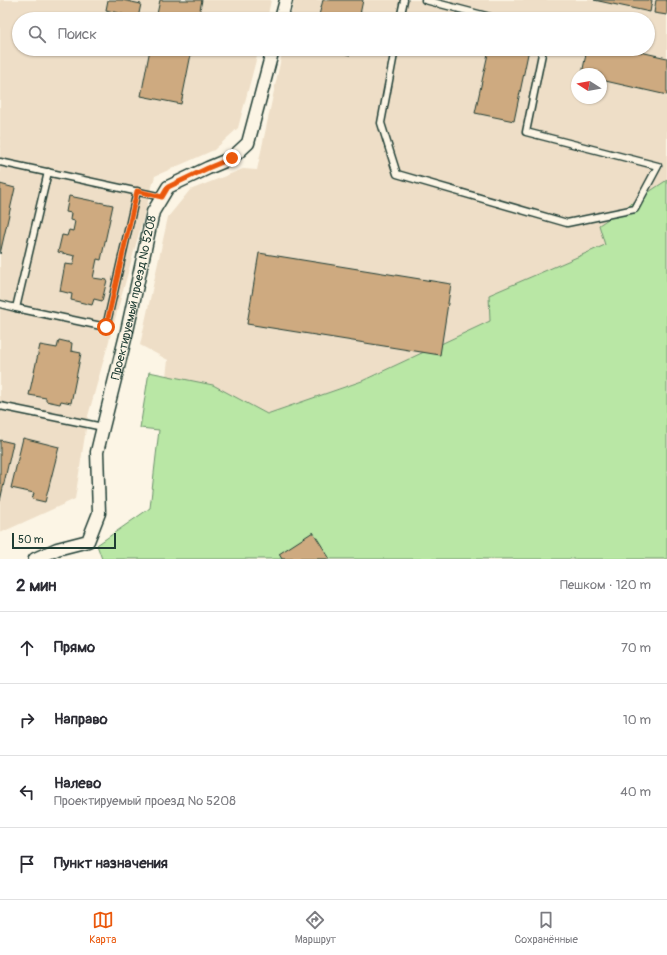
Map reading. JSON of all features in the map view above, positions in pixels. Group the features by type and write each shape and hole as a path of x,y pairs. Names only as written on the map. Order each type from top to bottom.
{"street":[{"path":"283,12 286,0"},
{"name":"Проектируемый проезд № 5208","path":"35,559 56,549 88,541 99,513 98,452 127,331 153,212 168,187 232,158 248,143 271,56"}],"lane":[{"path":"401,12 404,0"},
{"path":"425,0 471,12"},
{"path":"394,56 381,123 397,174 567,223 635,209 658,166 526,132 542,56"},
{"path":"0,162 162,197"},
{"path":"16,308 48,172"},
{"path":"0,304 106,327 137,191"},
{"path":"0,406 103,427"}],"shaded area":[{"path":"0,0 271,0 268,12 12,12 12,56 257,56 238,128 214,150 155,176 88,416 75,499 0,533"},
{"path":"294,0 667,0 667,180 599,225 606,245 489,295 490,321 362,381 267,414 213,385 166,376 168,360 140,345 168,217 190,190 243,169 257,170 281,56 655,56 655,12 291,12"}],"green space":[{"path":"667,180 667,559 102,559 97,545 150,508 159,430 140,428 149,372 213,385 267,414 362,381 490,321 489,295 605,245 599,225"}],"building":[{"path":"108,0 122,0 141,4 139,12 114,12 106,10"},
{"path":"160,0 202,0 199,12 157,12"},
{"path":"323,0 363,0 360,12 320,12"},
{"path":"594,0 652,0 650,12"},
{"path":"656,0 667,0 667,15 654,12"},
{"path":"655,55 667,58 667,95 607,81 607,68 583,68 586,56"},
{"path":"149,56 191,56 181,104 141,96"},
{"path":"487,56 528,56 514,121 475,113"},
{"path":"0,184 15,188 0,254"},
{"path":"69,196 113,205 101,260 97,259 93,278 107,280 102,301 94,299 92,305 71,300 72,294 60,291 65,264 73,265 75,256 58,252 62,235 67,236 69,230 73,231 75,221 70,220 71,213 66,212"},
{"path":"259,253 451,284 440,355 247,324"},
{"path":"59,340 72,343 71,351 81,353 71,403 61,401 60,404 46,401 46,398 29,395 40,345 57,348"},
{"path":"23,438 59,447 45,502 32,499 34,493 11,488"},
{"path":"0,440 13,443 0,501"},
{"path":"313,532 330,559 282,559 279,554"}],"route":[{"path":"106,327 137,191 162,197 168,187 232,158"}]}
